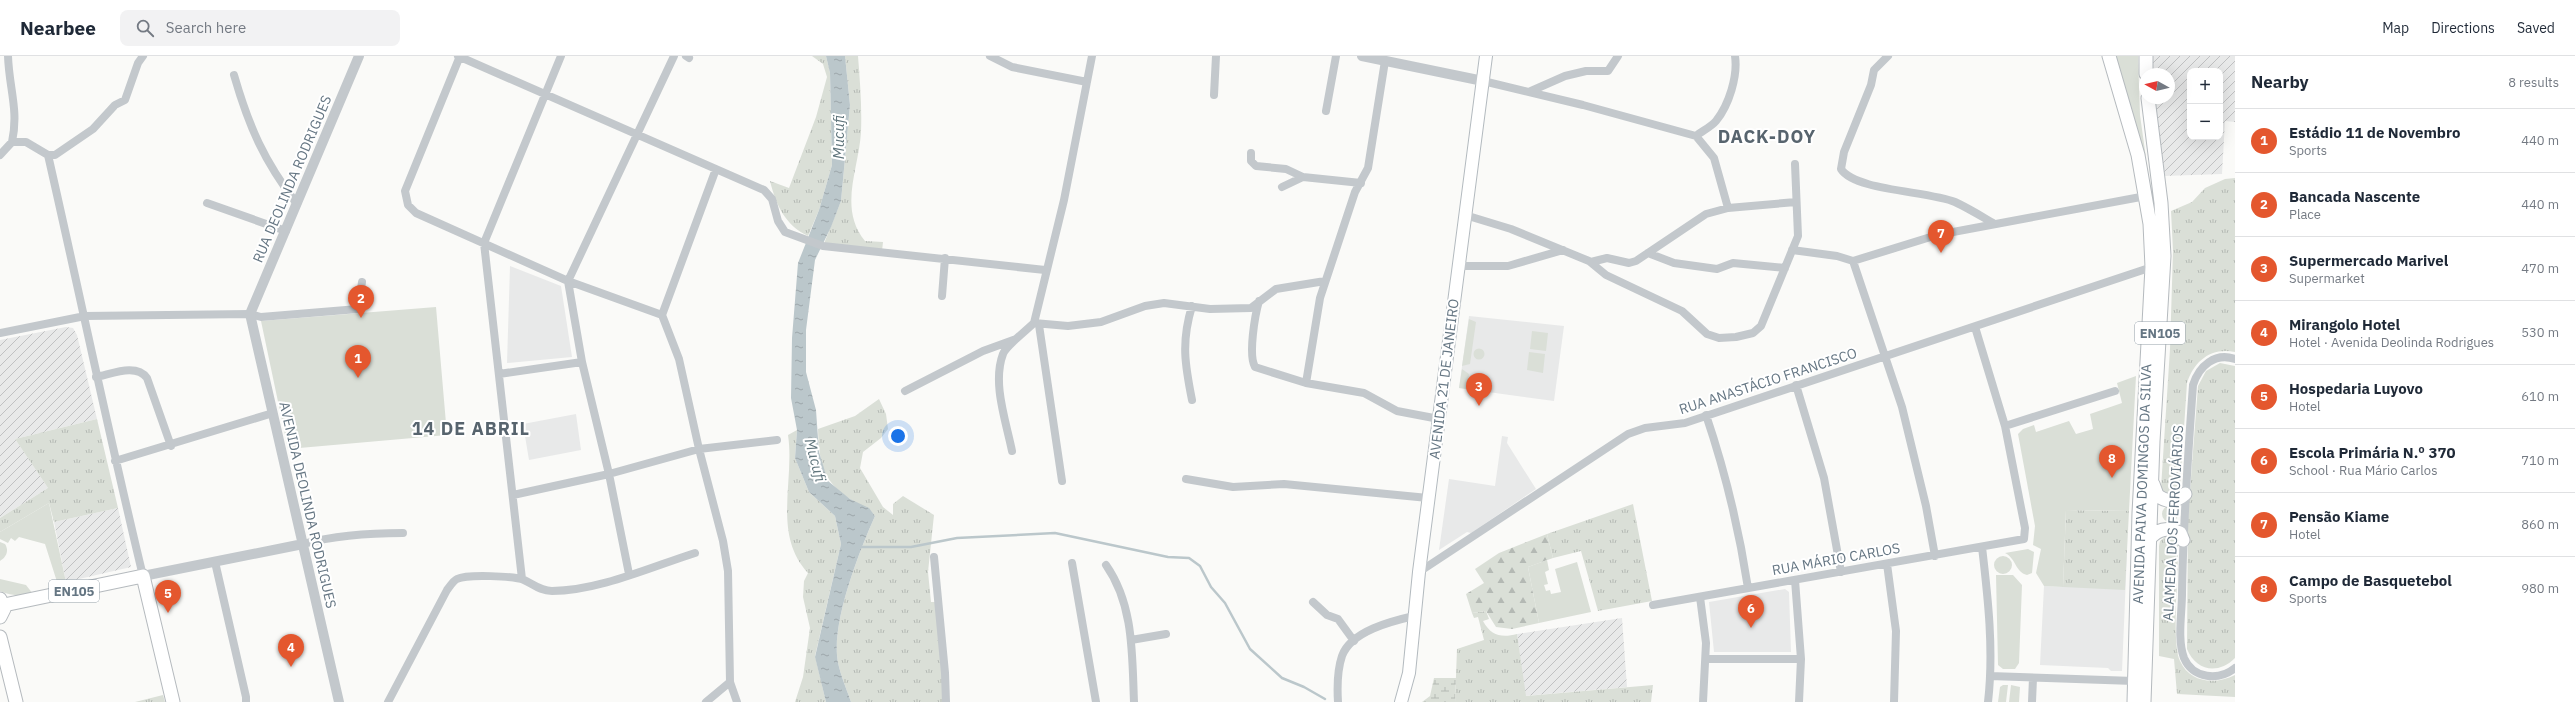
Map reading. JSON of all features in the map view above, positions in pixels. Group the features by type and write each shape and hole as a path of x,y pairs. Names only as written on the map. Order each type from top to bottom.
{"main road":[{"name":"AVENIDA 21 DE JANEIRO","path":"1401,702 1409,673 1428,498 1486,56"},
{"name":"AVENIDA PAIVA DOMINGOS DA SILVA","path":"2109,56 2138,155 2150,224 2152,267 2140,505 2134,702"},
{"path":"2146,56 2146,68"},
{"name":"AVENIDA PAIVA DOMINGOS DA SILVA","path":"2144,702 2152,480 2164,256 2161,204 2149,104"},
{"path":"2152,480 2157,495 2161,498 2175,501 2185,494"},
{"path":"2150,538 2159,530 2166,529 2180,533 2183,540"},
{"path":"143,576 173,702"},
{"name":"EN105","path":"1,607 143,576"},
{"path":"0,637 16,702"}],"street":[{"path":"0,155 12,142 16,124 15,103 8,56"},
{"path":"12,142 26,142 48,155 55,155 93,129 115,105 125,100 138,63 143,56"},
{"name":"RUA DEOLINDA RODRIGUES","path":"250,314 359,56"},
{"path":"662,315 568,281 416,213 408,205 405,191 459,56 764,190 772,199 778,221 785,232 797,238 835,248 945,258 1045,270"},
{"path":"522,579 484,243 561,56"},
{"path":"629,574 609,474 582,362 568,281 674,56"},
{"path":"990,56 1012,67 1087,82"},
{"path":"1062,481 1036,324 1045,270 1064,200 1092,56"},
{"path":"1214,95 1216,56"},
{"path":"1326,111 1336,56"},
{"path":"1362,56 1531,91 1696,136 1714,158 1728,208"},
{"path":"1531,91 1565,76 1586,71 1608,71 1618,56"},
{"path":"1696,136 1716,121 1722,112 1735,77 1735,56"},
{"path":"1888,56 1874,70 1871,85 1844,152 1841,169 1844,174 1870,185 1932,195 1955,202 1993,223"},
{"path":"1306,383 1320,298 1355,192 1361,184 1368,168 1385,61"},
{"path":"234,75 248,123 272,167 297,204"},
{"path":"1251,153 1251,161 1256,166 1286,169 1303,178 1361,184"},
{"path":"48,155 85,316 96,377 143,576 303,544 340,535 403,533"},
{"path":"1465,215 1511,229 1591,262 1606,275 1682,311 1701,330 1719,338 1736,337 1758,330 1792,250 1798,227 1795,164"},
{"path":"716,169 662,315 679,359 699,449 723,541 728,571 730,682 737,702"},
{"path":"1282,187 1303,178"},
{"path":"1792,250 1837,256 1853,261 1936,235 1993,223 2146,196"},
{"path":"1591,262 1608,258 1629,263 1636,262 1706,214 1728,208 1796,202"},
{"path":"207,203 286,231"},
{"path":"1459,266 1508,266 1563,250"},
{"path":"1648,253 1674,263 1717,269 1733,263 1785,268"},
{"path":"942,296 945,258"},
{"path":"1853,261 1886,356 1915,457 1935,556"},
{"name":"RUA ANASTÁCIO FRANCISCO","path":"1419,572 1628,434 1645,428 1685,423 2152,267"},
{"path":"1012,450 1000,384 999,369 1004,353 1016,339 1036,324 1068,326 1101,322 1145,306 1164,302 1210,309 1251,308 1276,289 1325,281"},
{"path":"0,333 85,316 250,314 261,317 358,308 362,282"},
{"path":"1260,300 1256,310 1251,359 1255,367 1306,383 1364,393 1398,411 1439,419"},
{"path":"1192,306 1186,325 1184,349 1192,400"},
{"name":"AVENIDA DEOLINDA RODRIGUES","path":"250,314 339,702"},
{"path":"1975,327 2005,426 2115,391"},
{"path":"905,391 983,351 1016,339"},
{"name":"ALAMEDA DOS FERROVIÁRIOS","path":"2235,359 2222,357 2212,360 2196,374 2193,385 2185,494 2181,637 2184,659 2199,673 2209,676 2220,676 2235,668"},
{"path":"499,374 582,362"},
{"path":"96,377 136,369 143,372 147,378 171,446"},
{"path":"1796,385 1824,478 1841,572"},
{"path":"115,461 171,446 273,413"},
{"path":"1706,415 1723,467 1742,548 1748,588"},
{"name":"RUA MÁRIO CARLOS","path":"1653,605 2024,539 2026,535 2024,522 2005,426"},
{"path":"513,495 609,474 699,449 777,440"},
{"path":"1186,479 1233,488 1284,484 1428,498"},
{"path":"1982,547 1989,621 1990,676 1988,702"},
{"path":"388,702 447,590 457,579 470,576 522,579 536,588 550,591 571,589 629,574 695,553"},
{"path":"934,557 945,673 946,702"},
{"path":"215,562 246,702"},
{"path":"1072,563 1096,702"},
{"path":"1887,564 1896,631 1894,702"},
{"path":"1106,565 1122,593 1131,640 1134,702"},
{"path":"1795,580 1801,659 1799,702"},
{"path":"1700,596 1707,659 1703,702"},
{"path":"1313,602 1327,615 1338,619 1354,641"},
{"path":"1338,702 1338,672 1343,654 1354,641 1384,622 1414,616"},
{"path":"1131,640 1166,634"},
{"path":"1707,659 1801,659"},
{"path":"1990,676 2134,681"},
{"path":"2032,702 2033,678"},
{"path":"706,702 730,682"}],"shaded area":[{"path":"2153,56 2235,56 2235,122 2225,121 2222,174 2164,176 2155,104 2175,104 2175,68 2153,68"},
{"path":"510,266 561,286 572,357 507,363"},
{"path":"1469,316 1564,326 1554,401 1459,388"},
{"path":"66,327 73,328 77,335 97,419 15,439 48,488 0,518 0,340"},
{"path":"576,414 581,450 529,460 523,424"},
{"path":"1502,436 1508,437 1507,443 1536,489 1471,533 1467,532 1439,550 1449,479 1495,486"},
{"path":"118,508 131,567 66,582 54,522"},
{"path":"2127,553 2122,671 2111,671 2108,668 2040,665 2044,586 2063,587"},
{"path":"1785,589 1789,592 1791,652 1714,652 1709,602"},
{"path":"1622,618 1627,687 1525,696 1517,634"}],"green space":[{"path":"812,56 826,56 830,73 832,165 819,210 808,236 787,220 775,198 770,181 789,188 816,117 827,77 823,64"},
{"path":"845,56 858,56 861,94 861,132 851,202 853,215 857,228 865,241 883,242 882,251 823,246 841,201 850,105"},
{"path":"2116,56 2138,56 2139,104 2146,158"},
{"path":"2235,178 2235,352 2218,352 2205,357 2194,368 2190,375 2187,383 2180,488 2175,495 2164,493 2161,488 2170,349 2173,251 2171,211 2192,202 2205,188 2225,179"},
{"path":"436,307 447,435 288,449 261,321"},
{"path":"1469,319 1476,322 1470,364 1462,366"},
{"path":"1532,331 1548,333 1546,351 1530,349"},
{"path":"1479,348 1483,350 1485,354 1483,358 1479,360 1475,358 1473,354 1475,350"},
{"path":"1529,352 1545,354 1543,373 1527,370"},
{"path":"2220,363 2235,366 2235,658 2222,667 2208,668 2196,662 2187,649 2188,517 2198,386 2206,371"},
{"path":"1462,369 1469,374 1467,389 1459,388"},
{"path":"2136,376 2129,511 2066,510 2063,587 2044,586 2036,573 2041,549 2033,545 2035,526 2018,434 2023,429 2034,425 2036,432 2069,421 2076,434 2093,429 2090,414 2122,403 2117,383"},
{"path":"879,399 886,414 888,429 881,438 863,452 860,468 883,507 893,515 893,504 903,496 934,515 928,572 931,602 935,602 946,702 851,702 839,667 837,639 843,603 855,566 875,516 867,508 854,501 833,485 821,460 818,429 855,416"},
{"path":"97,419 118,508 54,522 49,503 0,532 0,518 48,488 15,439"},
{"path":"797,430 795,458 809,492 835,516 841,544 815,656 826,702 795,702 803,677 810,628 803,597 804,581 808,573 797,558 791,541 788,524 788,435"},
{"path":"49,503 67,585 58,585 45,544 19,537 15,541 11,538 8,543 0,539 0,532"},
{"path":"1633,504 1652,601 1598,611 1581,551 1553,558 1547,534"},
{"path":"2167,506 2173,506 2178,511 2176,520 2173,522 2167,522 2162,517 2162,511"},
{"path":"2066,510 2129,511 2125,590 2063,587"},
{"path":"1547,534 1553,558 1528,567 1539,623 1512,629 1496,627 1486,611 1472,613 1466,594 1484,583 1475,569 1499,553"},
{"path":"2166,536 2172,536 2178,543 2176,638 2177,652 2180,661 2190,674 2204,680 2219,680 2235,675 2235,697 2177,694 2174,659 2159,656 2159,546 2160,541"},
{"path":"0,542 5,544 7,551 4,558 0,561"},
{"path":"2028,549 2034,552 2032,573 2027,575 2020,571 2009,555 2005,553"},
{"path":"2003,556 2009,559 2012,565 2009,571 2003,574 1997,571 1994,565 1997,559"},
{"path":"1547,560 1549,570 1545,572 1548,584 1544,585 1546,591 1550,590 1551,594 1561,592 1555,569 1577,562 1591,612 1539,623 1528,567"},
{"path":"1996,575 2013,575 2022,585 2019,663 2015,669 2003,669 1998,665"},
{"path":"0,579 26,585 33,594 16,595 0,591"},
{"path":"1486,611 1489,619 1483,621 1493,633 1502,636 1517,634 1526,696 1653,685 1651,702 1455,702 1457,649 1484,640 1478,617 1474,618 1472,613"},
{"path":"1434,678 1456,678 1455,702 1422,702 1430,696"},
{"path":"2003,685 2008,685 2006,702 1998,702 2000,687"},
{"path":"2011,685 2020,687 2019,702 2009,702"},
{"path":"163,695 165,702 135,702"}],"water":[{"name":"Mucufi","path":"826,56 845,56 850,105 841,201 831,227 815,260 806,330 806,372 816,410 819,452 828,481 850,499 869,508 875,516 855,566 843,603 839,622 837,655 842,678 851,702 826,702 815,657 841,544 835,516 809,492 795,458 797,430 791,398 792,338 798,263 819,210 832,165 830,73"}],"waterway":[{"path":"861,547 911,547 957,538 1055,533 1168,557 1189,558 1200,566 1211,587 1225,603 1250,649 1282,678 1304,687 1325,699"}],"place":[{"name":"Pensão Kiame","path":"1941,253"},
{"name":"Bancada Nascente","path":"361,318"},
{"name":"Estádio 11 de Novembro","path":"358,378"},
{"name":"Supermercado Marivel","path":"1479,406"},
{"name":"Campo de Basquetebol","path":"2112,478"},
{"name":"Hospedaria Luyovo","path":"168,613"},
{"name":"Escola Primária N.º 370","path":"1751,628"},
{"name":"Mirangolo Hotel","path":"291,667"}],"district":[{"name":"DACK-DOY","path":"1767,137"},
{"name":"14 DE ABRIL","path":"471,429"}]}
